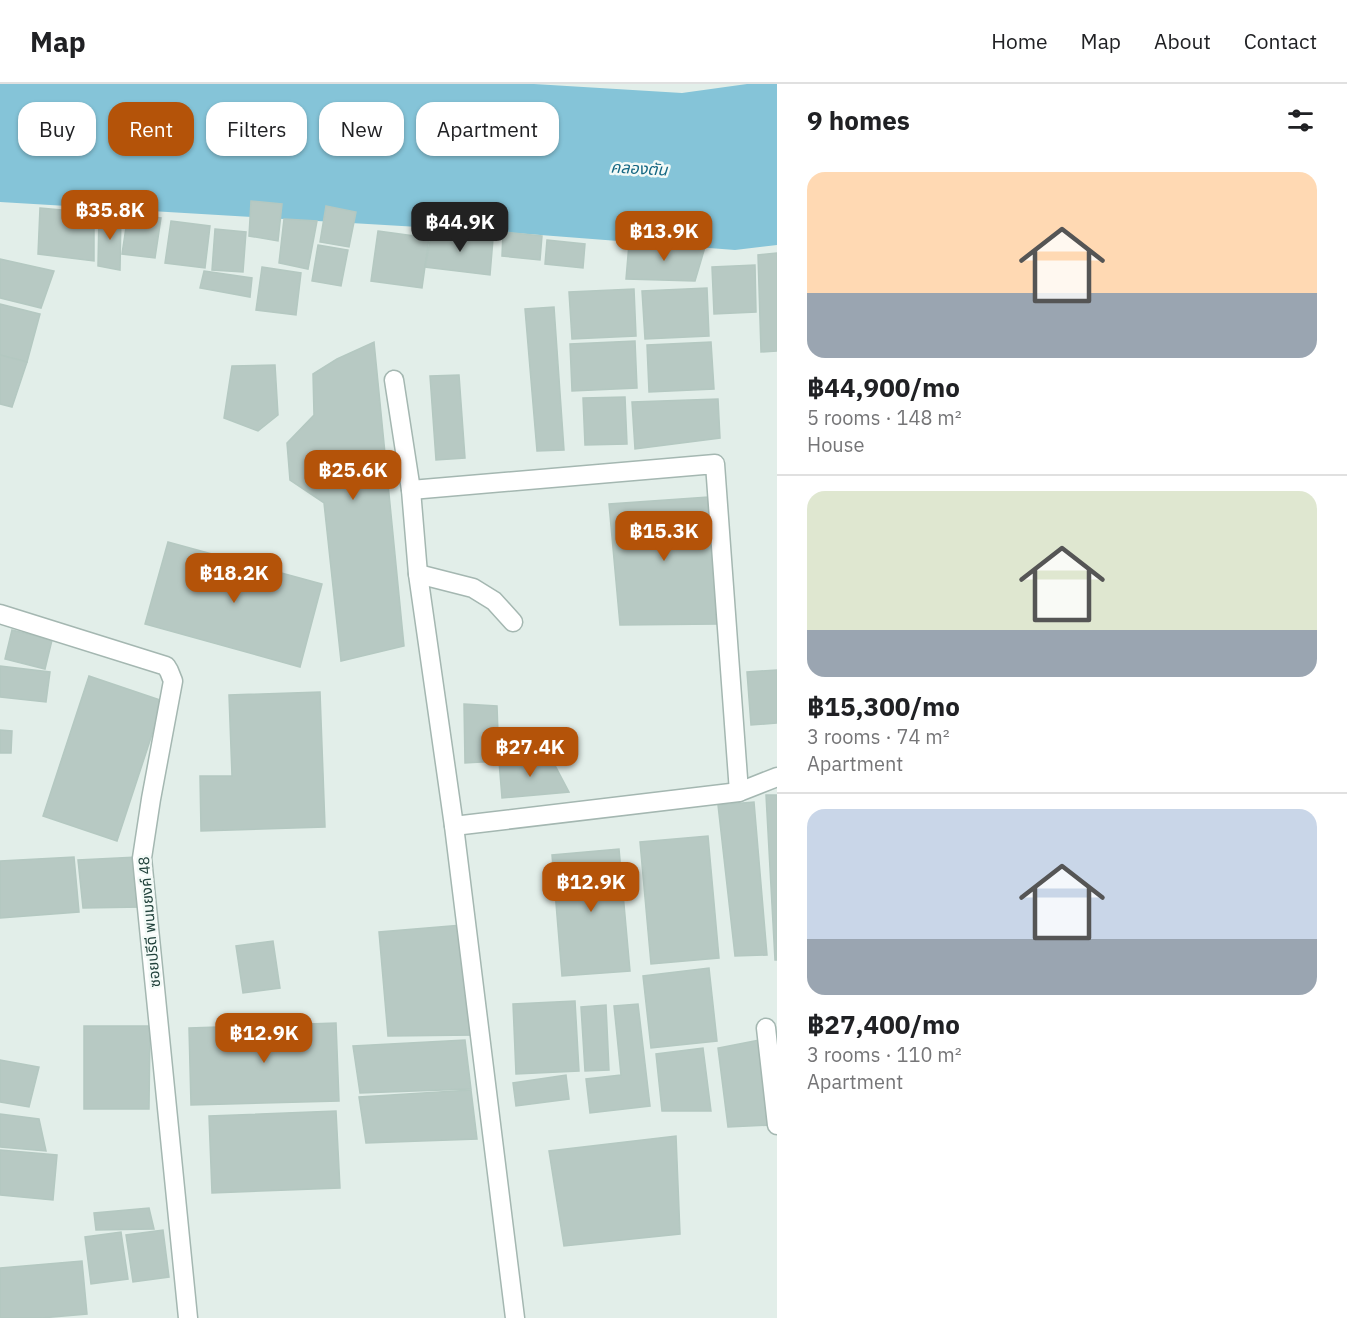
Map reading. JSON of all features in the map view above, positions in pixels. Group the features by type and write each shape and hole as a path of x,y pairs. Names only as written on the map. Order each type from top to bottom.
{"street":[{"path":"394,380 411,490 418,574 454,826 515,1318"},
{"path":"411,490 715,464 739,792"},
{"path":"418,574 473,588 494,601 513,622"},
{"name":"ซอยปรีดี พนมยงค์ 48","path":"0,614 166,666 173,681 142,858 188,1318"},
{"path":"454,826 739,792 777,777"},
{"path":"766,1028 777,1125"}],"water":[{"name":"คลองตัน","path":"0,84 534,84 682,93 747,84 777,84 777,245 735,250 503,232 0,202"}],"building":[{"path":"251,201 282,204 278,241 249,236"},
{"path":"326,206 356,212 349,247 320,242"},
{"path":"40,208 94,213 94,261 38,254"},
{"path":"99,213 121,215 120,270 98,266"},
{"path":"128,214 161,218 155,258 122,254"},
{"path":"284,219 317,221 308,269 279,263"},
{"path":"171,221 210,226 205,268 165,263"},
{"path":"215,229 246,232 243,272 212,270"},
{"path":"378,231 429,238 422,288 371,281"},
{"path":"432,231 493,239 490,275 425,267"},
{"path":"503,232 542,236 540,260 502,256"},
{"path":"547,240 585,244 583,268 545,264"},
{"path":"629,244 705,247 695,281 626,279"},
{"path":"318,245 348,250 341,286 312,281"},
{"path":"777,253 777,351 761,352 758,255"},
{"path":"0,259 54,271 41,308 0,298"},
{"path":"755,265 756,312 714,314 712,267"},
{"path":"262,267 301,273 296,315 256,310"},
{"path":"204,271 252,278 250,297 200,288"},
{"path":"707,288 709,336 645,339 642,291"},
{"path":"634,289 636,336 572,339 569,292"},
{"path":"0,304 40,314 27,362 0,355"},
{"path":"554,307 564,450 537,451 525,309"},
{"path":"635,341 637,388 572,391 570,344"},
{"path":"374,342 404,646 341,661 324,503 290,480 287,443 314,415 313,374 337,359"},
{"path":"711,342 714,389 649,392 647,345"},
{"path":"0,355 27,362 12,407 0,404"},
{"path":"275,365 278,415 258,431 224,418 232,366"},
{"path":"459,375 465,458 436,460 430,376"},
{"path":"625,397 627,444 585,445 583,398"},
{"path":"718,399 720,438 635,449 632,402"},
{"path":"708,497 718,624 620,625 609,504"},
{"path":"168,542 322,584 300,667 145,624"},
{"path":"12,630 52,640 45,669 5,659"},
{"path":"0,666 50,672 46,702 0,697"},
{"path":"777,670 777,723 751,725 747,672"},
{"path":"89,676 163,701 117,841 43,816"},
{"path":"320,692 325,827 201,831 200,776 232,776 229,695"},
{"path":"464,704 497,706 499,761 465,763"},
{"path":"0,730 12,731 11,753 0,753"},
{"path":"550,756 569,792 502,798 499,761"},
{"path":"766,795 777,795 777,960 775,960"},
{"path":"754,802 767,955 735,956 718,805"},
{"path":"708,836 719,958 651,964 640,842"},
{"path":"619,849 630,971 562,976 552,855"},
{"path":"74,857 79,912 0,918 0,861"},
{"path":"137,857 142,907 83,908 78,860"},
{"path":"462,925 476,1035 388,1036 379,932"},
{"path":"273,941 280,988 243,993 236,946"},
{"path":"709,968 717,1041 651,1048 643,976"},
{"path":"575,1001 579,1071 516,1074 513,1004"},
{"path":"638,1004 650,1106 590,1113 586,1079 621,1075 614,1006"},
{"path":"606,1005 609,1070 585,1071 581,1007"},
{"path":"336,1023 339,1101 191,1105 189,1028"},
{"path":"84,1026 150,1026 149,1109 84,1109"},
{"path":"465,1040 471,1089 360,1093 353,1046"},
{"path":"760,1040 771,1125 728,1127 718,1048"},
{"path":"703,1048 711,1111 662,1111 656,1054"},
{"path":"0,1060 39,1067 29,1107 0,1102"},
{"path":"566,1075 569,1099 516,1106 513,1083"},
{"path":"471,1090 477,1139 366,1143 359,1097"},
{"path":"336,1111 340,1188 212,1193 209,1116"},
{"path":"0,1114 39,1119 46,1151 0,1147"},
{"path":"676,1136 680,1234 564,1246 549,1151"},
{"path":"0,1150 57,1155 53,1200 0,1195"},
{"path":"149,1208 154,1229 96,1230 94,1213"},
{"path":"163,1230 169,1277 133,1282 126,1235"},
{"path":"121,1232 128,1279 91,1284 85,1237"},
{"path":"82,1261 87,1314 41,1318 0,1318 0,1268"}]}
